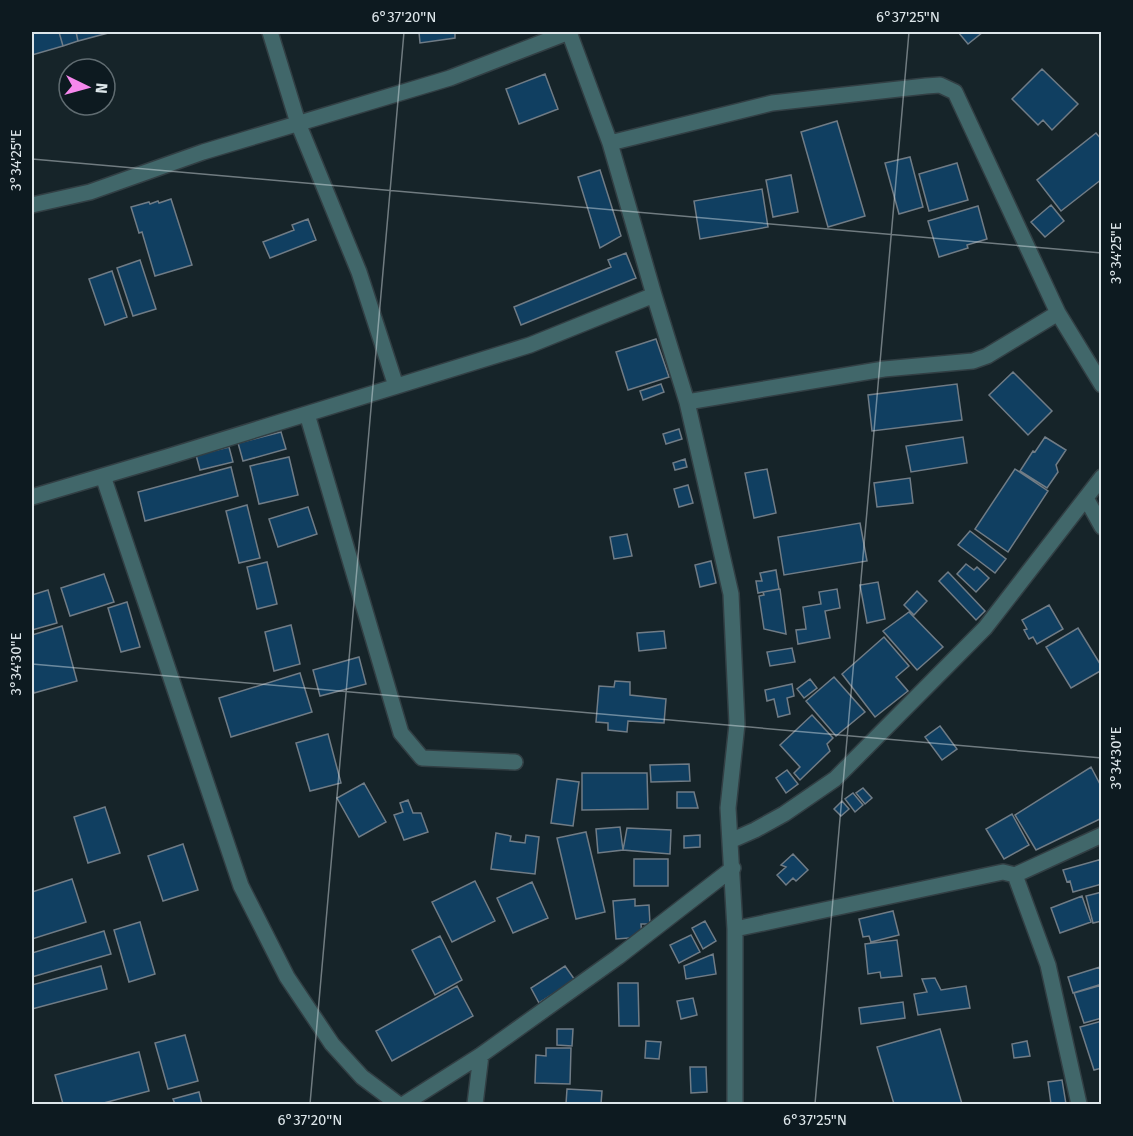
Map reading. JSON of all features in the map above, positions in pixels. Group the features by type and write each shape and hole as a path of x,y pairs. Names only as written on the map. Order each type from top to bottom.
{"street":[{"path":"270,32 298,123 359,272 396,386"},
{"path":"32,203 90,192 203,152 450,78 569,32 610,143 687,402 731,594 737,724 728,808 735,928 735,1104"},
{"path":"610,143 772,104 940,86 954,92 1058,314 1101,385"},
{"path":"32,497 530,345 654,295"},
{"path":"687,402 884,369 974,361 987,356 1058,314"},
{"path":"307,414 401,733 422,758 515,762"},
{"path":"103,476 241,886 287,977 332,1044 362,1077 398,1104"},
{"path":"730,841 784,814 835,779 985,628 1101,477"},
{"path":"1086,498 1101,527"},
{"path":"735,928 1003,872 1015,875 1101,835"},
{"path":"404,1104 481,1055 618,957 732,868"},
{"path":"1015,875 1047,965 1078,1104"},
{"path":"475,1104 481,1055"}],"building":[{"path":"32,32 59,32 63,46 32,55"},
{"path":"59,32 76,32 78,41 63,46"},
{"path":"76,32 112,32 78,41"},
{"path":"419,32 455,32 455,38 420,43"},
{"path":"958,32 983,32 968,44"},
{"path":"1042,69 1078,104 1052,130 1043,120 1038,125 1012,99"},
{"path":"545,74 558,109 519,124 506,89"},
{"path":"837,121 865,216 828,227 801,132"},
{"path":"1096,133 1102,140 1102,179 1061,211 1037,180"},
{"path":"910,157 923,207 899,214 885,163"},
{"path":"957,163 968,200 929,211 919,174"},
{"path":"600,170 621,236 600,248 578,177"},
{"path":"791,175 798,212 773,217 766,180"},
{"path":"762,189 768,227 700,239 694,201"},
{"path":"171,199 192,265 155,276 142,232 139,233 131,207"},
{"path":"1051,205 1064,221 1045,237 1031,222"},
{"path":"978,206 987,239 939,257 928,221"},
{"path":"308,219 316,240 270,258 263,242 294,230 292,225"},
{"path":"626,253 636,278 521,325 514,307 611,267 608,260"},
{"path":"140,260 156,309 133,316 117,268"},
{"path":"112,271 127,317 105,325 89,279"},
{"path":"656,339 669,377 628,390 616,352"},
{"path":"1013,372 1052,411 1028,435 989,395"},
{"path":"661,384 664,392 643,400 640,391"},
{"path":"957,384 962,420 872,431 868,395"},
{"path":"679,429 682,439 666,444 663,434"},
{"path":"281,432 286,449 243,461 238,443"},
{"path":"963,437 967,463 911,472 906,446"},
{"path":"1045,437 1066,450 1056,465 1058,472 1047,488 1020,471"},
{"path":"229,447 233,462 200,470 196,455"},
{"path":"289,457 298,495 259,504 250,466"},
{"path":"685,459 687,467 675,470 673,463"},
{"path":"231,467 238,496 145,521 138,492"},
{"path":"767,469 776,513 754,518 745,473"},
{"path":"1015,469 1048,491 1008,552 975,529"},
{"path":"910,478 913,503 877,507 874,483"},
{"path":"688,485 693,503 679,507 674,489"},
{"path":"247,505 260,558 239,563 226,511"},
{"path":"308,507 317,534 278,547 269,519"},
{"path":"860,523 867,561 784,575 778,537"},
{"path":"970,531 1006,559 995,573 958,545"},
{"path":"627,534 632,556 614,559 610,537"},
{"path":"711,561 716,583 700,587 695,565"},
{"path":"267,562 277,604 257,609 247,567"},
{"path":"966,564 974,570 977,567 989,578 976,592 957,574"},
{"path":"776,570 779,589 758,593 756,581 762,581 760,573"},
{"path":"948,572 985,611 976,620 939,581"},
{"path":"104,574 114,602 70,616 61,588"},
{"path":"878,582 885,619 867,623 860,585"},
{"path":"780,589 786,634 764,629 759,596 764,595 763,592"},
{"path":"837,589 840,608 825,611 830,638 798,644 796,630 806,629 803,607 821,604 819,592"},
{"path":"48,590 57,623 32,630 32,595"},
{"path":"917,591 927,601 914,615 904,605"},
{"path":"127,602 140,647 121,652 108,608"},
{"path":"1049,605 1063,629 1037,644 1033,637 1029,639 1022,620"},
{"path":"909,612 943,647 917,670 883,631"},
{"path":"291,625 300,664 274,671 265,632"},
{"path":"62,626 77,681 34,693 32,635"},
{"path":"1078,628 1102,670 1071,688 1046,647"},
{"path":"664,631 666,648 639,651 637,633"},
{"path":"884,637 909,666 896,677 908,691 875,717 842,674"},
{"path":"792,648 795,662 770,666 767,652"},
{"path":"359,657 366,684 320,696 313,670"},
{"path":"300,673 312,712 231,737 219,698"},
{"path":"834,677 865,712 836,736 806,701"},
{"path":"810,679 817,688 804,698 797,689"},
{"path":"615,681 630,682 630,695 666,699 664,723 628,721 627,732 608,730 608,723 596,722 599,686 614,687"},
{"path":"792,684 794,696 787,698 790,714 778,717 774,699 767,701 765,690"},
{"path":"812,715 833,738 827,744 830,751 800,780 794,773 800,767 780,745"},
{"path":"940,726 957,749 942,760 925,737"},
{"path":"328,734 341,783 310,791 296,743"},
{"path":"689,764 690,781 651,782 650,765"},
{"path":"1091,767 1102,788 1102,818 1036,850 1015,815"},
{"path":"787,770 798,784 786,793 776,778"},
{"path":"582,773 647,773 648,809 582,810"},
{"path":"557,779 579,782 573,826 551,823"},
{"path":"364,783 386,822 359,837 337,798"},
{"path":"863,788 872,798 865,804 856,793"},
{"path":"677,792 694,792 698,808 677,808"},
{"path":"853,793 863,805 855,812 845,799"},
{"path":"408,800 413,813 421,813 428,832 404,840 394,815 403,812 400,803"},
{"path":"842,801 849,809 841,816 834,809"},
{"path":"105,807 120,853 88,863 74,817"},
{"path":"1012,814 1029,845 1004,859 986,829"},
{"path":"620,827 623,850 598,853 596,829"},
{"path":"627,828 671,830 670,854 623,850"},
{"path":"586,832 605,912 576,919 557,838"},
{"path":"496,833 511,836 510,841 525,843 526,835 539,837 535,874 491,869"},
{"path":"700,835 700,847 684,848 684,836"},
{"path":"183,844 198,890 163,901 148,856"},
{"path":"793,854 808,870 796,881 793,878 786,885 777,875 786,867 781,865"},
{"path":"634,859 668,859 668,886 634,886"},
{"path":"1102,859 1102,884 1073,892 1070,881 1067,882 1063,870"},
{"path":"72,879 86,922 32,939 32,892"},
{"path":"475,881 495,921 452,942 432,902"},
{"path":"532,882 548,918 513,933 497,898"},
{"path":"1102,892 1102,921 1093,923 1086,896"},
{"path":"1082,896 1091,922 1060,933 1051,908"},
{"path":"635,899 635,906 649,905 650,924 641,924 642,937 616,939 613,901"},
{"path":"893,911 899,935 871,942 869,936 863,937 859,919"},
{"path":"705,921 716,941 703,949 692,928"},
{"path":"140,922 155,974 129,982 114,930"},
{"path":"104,931 111,954 32,977 32,953"},
{"path":"691,935 700,952 679,963 670,945"},
{"path":"440,936 462,980 435,995 412,950"},
{"path":"897,940 902,976 881,978 880,972 868,974 865,944"},
{"path":"713,954 716,974 686,979 684,966"},
{"path":"101,966 107,989 32,1009 32,985"},
{"path":"565,966 575,980 539,1003 531,988"},
{"path":"1100,967 1102,984 1073,993 1068,977"},
{"path":"935,978 941,990 966,986 970,1008 918,1015 914,994 927,992 922,979"},
{"path":"618,983 638,983 639,1026 619,1026"},
{"path":"1102,985 1102,1018 1084,1023 1074,993"},
{"path":"457,986 473,1016 392,1061 376,1031"},
{"path":"693,998 697,1015 681,1019 677,1001"},
{"path":"903,1002 905,1018 861,1024 859,1008"},
{"path":"1102,1021 1102,1068 1094,1070 1080,1027"},
{"path":"557,1029 573,1029 572,1046 557,1045"},
{"path":"940,1029 962,1104 894,1104 877,1047"},
{"path":"185,1035 198,1081 168,1089 155,1043"},
{"path":"646,1041 661,1042 659,1059 645,1058"},
{"path":"1027,1041 1030,1056 1014,1058 1012,1044"},
{"path":"546,1048 571,1048 570,1084 535,1083 536,1055 546,1056"},
{"path":"139,1052 149,1091 100,1104 63,1104 55,1075"},
{"path":"690,1067 706,1067 707,1092 691,1093"},
{"path":"1062,1080 1066,1104 1051,1104 1048,1082"},
{"path":"567,1089 602,1091 601,1104 566,1104"},
{"path":"199,1092 202,1104 175,1104 173,1099"}]}
